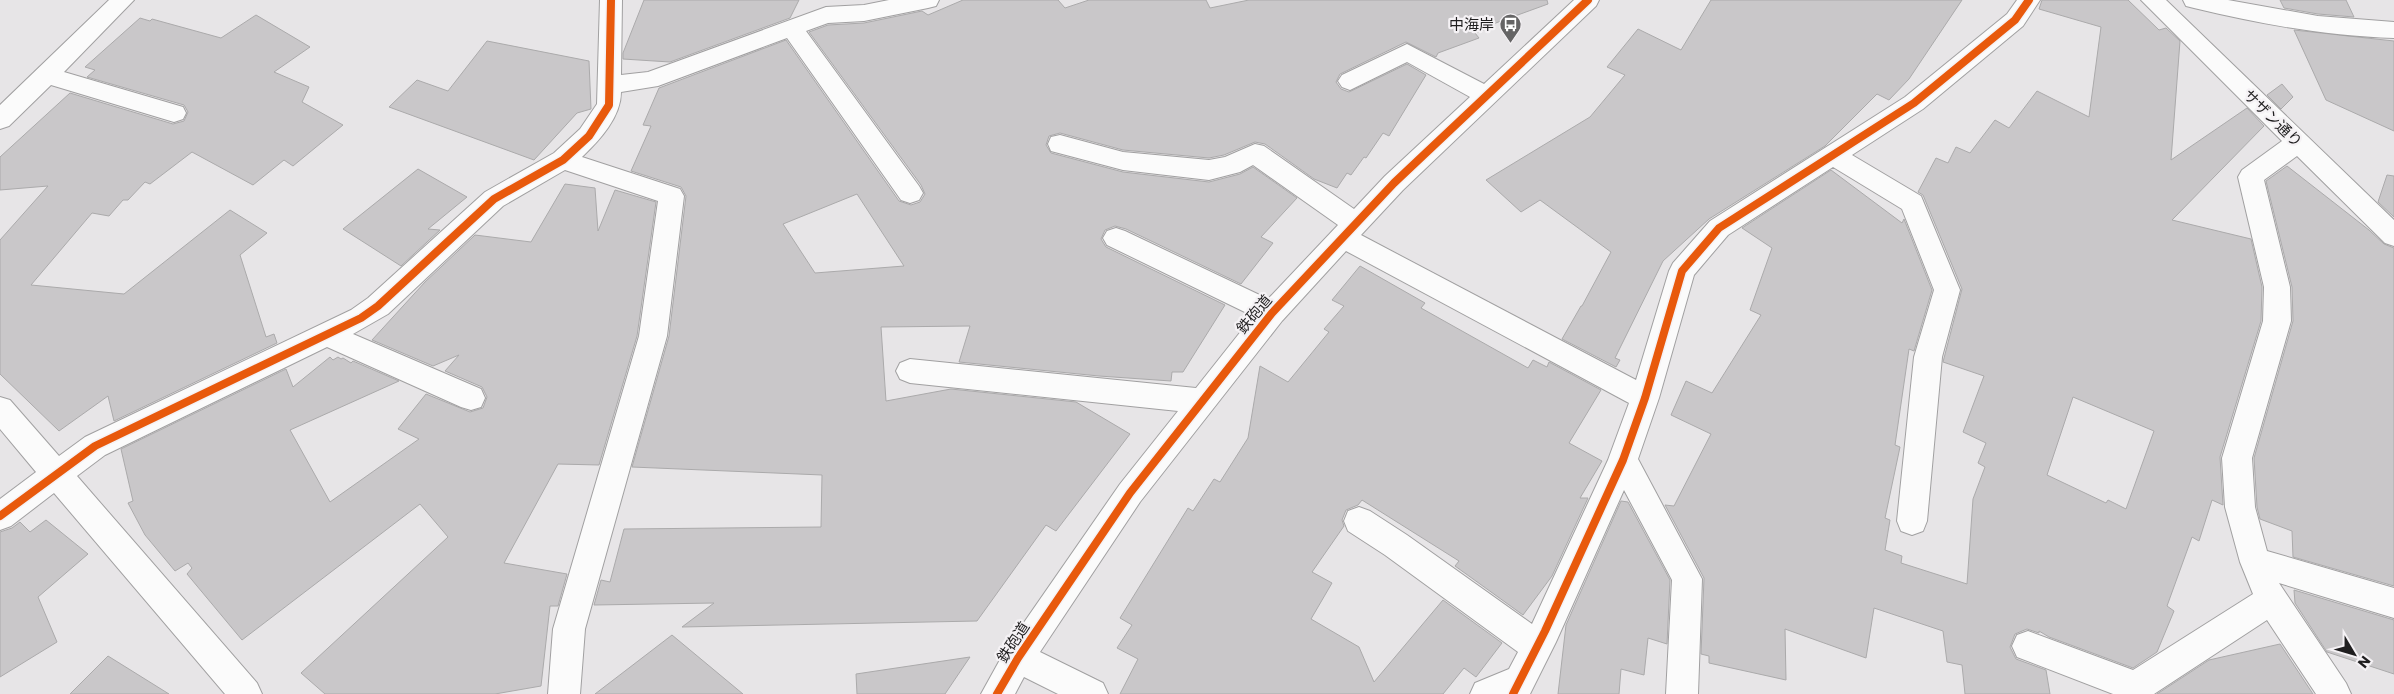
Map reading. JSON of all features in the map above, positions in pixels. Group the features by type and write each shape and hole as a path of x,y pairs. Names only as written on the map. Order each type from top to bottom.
{"street":[{"path":"0,120 124,0"},
{"path":"0,516 95,446 362,318 378,306 494,199 563,160 589,136 609,105 611,0"},
{"path":"609,85 650,80 826,15 864,13 928,0"},
{"name":"鉄砲道","path":"997,694 1018,658 1130,493 1272,313 1348,230 1588,0"},
{"path":"1486,694 1517,687 1536,646 1622,460 1645,398 1682,271 1719,228 1914,103 2015,20 2029,0"},
{"name":"サザン通り","path":"2152,0 2394,236"},
{"path":"2194,0 2313,26 2348,30 2394,30"},
{"path":"791,28 910,193"},
{"path":"1350,81 1408,52 1487,96"},
{"path":"46,75 174,113"},
{"path":"2297,143 2250,177 2277,288 2277,321 2238,458 2240,507 2255,562 2271,600 2335,694"},
{"path":"1060,144 1123,161 1209,170 1231,165 1255,153 1348,230 1645,398"},
{"path":"1834,156 1912,203 1946,290 1928,357 1912,521"},
{"path":"563,160 671,196 653,336 569,629 564,694"},
{"path":"1116,238 1272,313"},
{"path":"327,335 471,398"},
{"path":"910,370 1201,401"},
{"path":"0,410 246,694"},
{"path":"1622,460 1687,579 1682,694"},
{"path":"1359,521 1396,545 1536,646"},
{"path":"2255,562 2394,603"},
{"path":"2028,646 2136,687 2271,600"},
{"path":"1018,658 1092,694"}],"building":[{"path":"644,0 799,0 790,18 670,62 623,59 623,53"},
{"path":"963,0 1058,0 1065,8 1089,0 1206,0 1210,8 1249,0 1547,0 1548,4 1493,24 1495,26 1475,33 1479,38 1438,53 1436,57 1406,42 1340,74 1336,82 1341,89 1349,92 1407,64 1426,75 1389,136 1383,133 1366,158 1364,157 1351,175 1347,173 1337,188 1314,179 1265,144 1255,142 1224,155 1209,158 1123,150 1060,133 1049,136 1046,145 1051,153 1123,172 1209,182 1240,174 1253,167 1297,198 1261,237 1273,243 1241,284 1126,229 1115,226 1105,230 1101,239 1106,247 1225,305 1183,372 1172,372 1171,381 959,362 970,326 881,327 886,401 951,389 1076,402 1130,434 1056,531 1046,525 977,621 682,627 714,603 594,605 601,580 610,582 624,529 821,527 822,475 632,467 669,336 686,196 681,187 631,171 651,126 643,125 659,88 786,40 899,201 911,205 920,202 925,194 921,185 809,32 828,25 864,23 922,11 928,15","holes":["857,194 904,266 815,273 783,224"]},
{"path":"1711,0 1962,0 1909,79 1889,100 1877,94 1825,146 1709,219 1663,261 1615,358 1620,360 1616,367 1562,339 1611,252 1540,200 1521,212 1486,180 1590,117 1625,75 1607,67 1638,29 1681,50"},
{"path":"2042,0 2128,0 2159,30 2166,28 2180,41 2171,160 2247,108 2264,126 2172,220 2251,239 2262,287 2261,321 2220,457 2223,505 2212,500 2199,541 2192,537 2167,606 2174,611 2157,652 2133,668 2049,637 2039,631 2039,633 2027,629 2015,634 2010,647 2016,659 2046,670 2050,694 1965,694 1962,665 1947,662 1943,631 1874,608 1866,658 1785,629 1786,680 1709,663 1709,656 1701,654 1704,578 1665,505 1674,506 1711,434 1671,415 1686,381 1712,393 1761,315 1750,310 1772,248 1742,228 1831,170 1902,223 1904,219 1932,290 1914,351 1909,349 1895,445 1900,447 1885,518 1890,520 1885,550 1902,556 1901,563 1967,584 1973,499 1985,467 1978,463 1986,443 1963,432 1984,376 1943,362 1962,289 1923,195 1918,192 1936,158 1948,163 1956,147 1970,153 1995,120 2009,128 2037,91 2089,117 2101,27 2039,9","holes":["2073,397 2154,431 2126,509 2108,500 2106,503 2047,475"]},
{"path":"2280,0 2346,0 2354,17 2318,14 2284,8"},
{"path":"256,15 310,47 274,72 309,87 302,102 343,125 293,166 284,160 253,185 192,152 150,184 145,182 128,200 123,200 109,216 92,213 31,285 124,294 230,210 267,233 240,255 266,337 274,334 277,343 114,421 108,396 59,431 0,374 0,240 48,186 0,190 0,157 70,93 173,124 184,121 188,112 184,105 87,77 95,70 85,67 140,18 150,21 152,19 221,38"},
{"path":"2294,30 2394,41 2394,131 2326,100"},
{"path":"487,41 589,61 591,109 577,113 534,160 389,107 417,80 448,91"},
{"path":"2282,84 2293,97 2281,109 2267,95"},
{"path":"2287,166 2369,230 2384,244 2394,248 2394,586 2293,557 2292,531 2260,519 2257,507 2254,458 2293,321 2292,287 2266,181"},
{"path":"418,169 467,197 428,229 440,230 401,266 343,229"},
{"path":"2387,175 2394,176 2394,217 2378,202"},
{"path":"565,184 595,188 598,231 615,190 656,202 637,336 599,465 558,464 504,563 567,574 558,606 550,606 541,686 495,694 325,694 301,673 448,537 420,504 242,640 187,574 192,568 188,563 175,571 145,535 128,503 133,501 121,449 286,369 293,387 330,357 333,360 338,357 343,358 351,363 353,361 399,381 290,430 330,502 419,439 398,429 426,394 470,412 483,408 487,397 482,387 445,371 459,355 433,366 372,340 425,282 475,235 531,242"},
{"path":"1360,266 1425,303 1421,308 1528,368 1533,360 1547,367 1549,362 1601,390 1569,443 1602,461 1580,498 1588,498 1552,576 1523,615 1455,566 1459,561 1362,500 1358,505 1346,510 1342,520 1344,526 1312,572 1332,583 1311,619 1359,647 1374,682 1443,600 1502,643 1476,677 1464,668 1443,694 1120,694 1138,659 1117,648 1132,625 1120,618 1188,508 1193,511 1214,479 1220,482 1248,438 1260,366 1288,382 1329,332 1324,329 1344,306 1332,300"},
{"path":"1621,501 1628,502 1670,580 1667,644 1648,638 1644,675 1621,669 1619,694 1558,694 1566,625"},
{"path":"46,520 88,554 38,597 57,642 0,677 0,532 12,528 20,522 30,532"},
{"path":"2294,590 2394,620 2394,674 2327,652 2295,603"},
{"path":"672,635 743,694 595,694"},
{"path":"2280,644 2313,694 2157,694 2209,660"},
{"path":"108,656 169,694 70,694"},
{"path":"970,657 945,694 857,694 856,674"}],"cycle path":[{"path":"0,516 95,446 361,318 378,306 494,199 563,160 589,136 609,105 611,0"},
{"path":"997,694 1018,658 1130,493 1272,313 1394,183 1588,0"},
{"path":"1513,694 1545,631 1623,460 1645,398 1682,271 1719,228 1914,103 2015,20 2029,0"}],"place":[{"name":"中海岸","path":"1510,43"}]}
